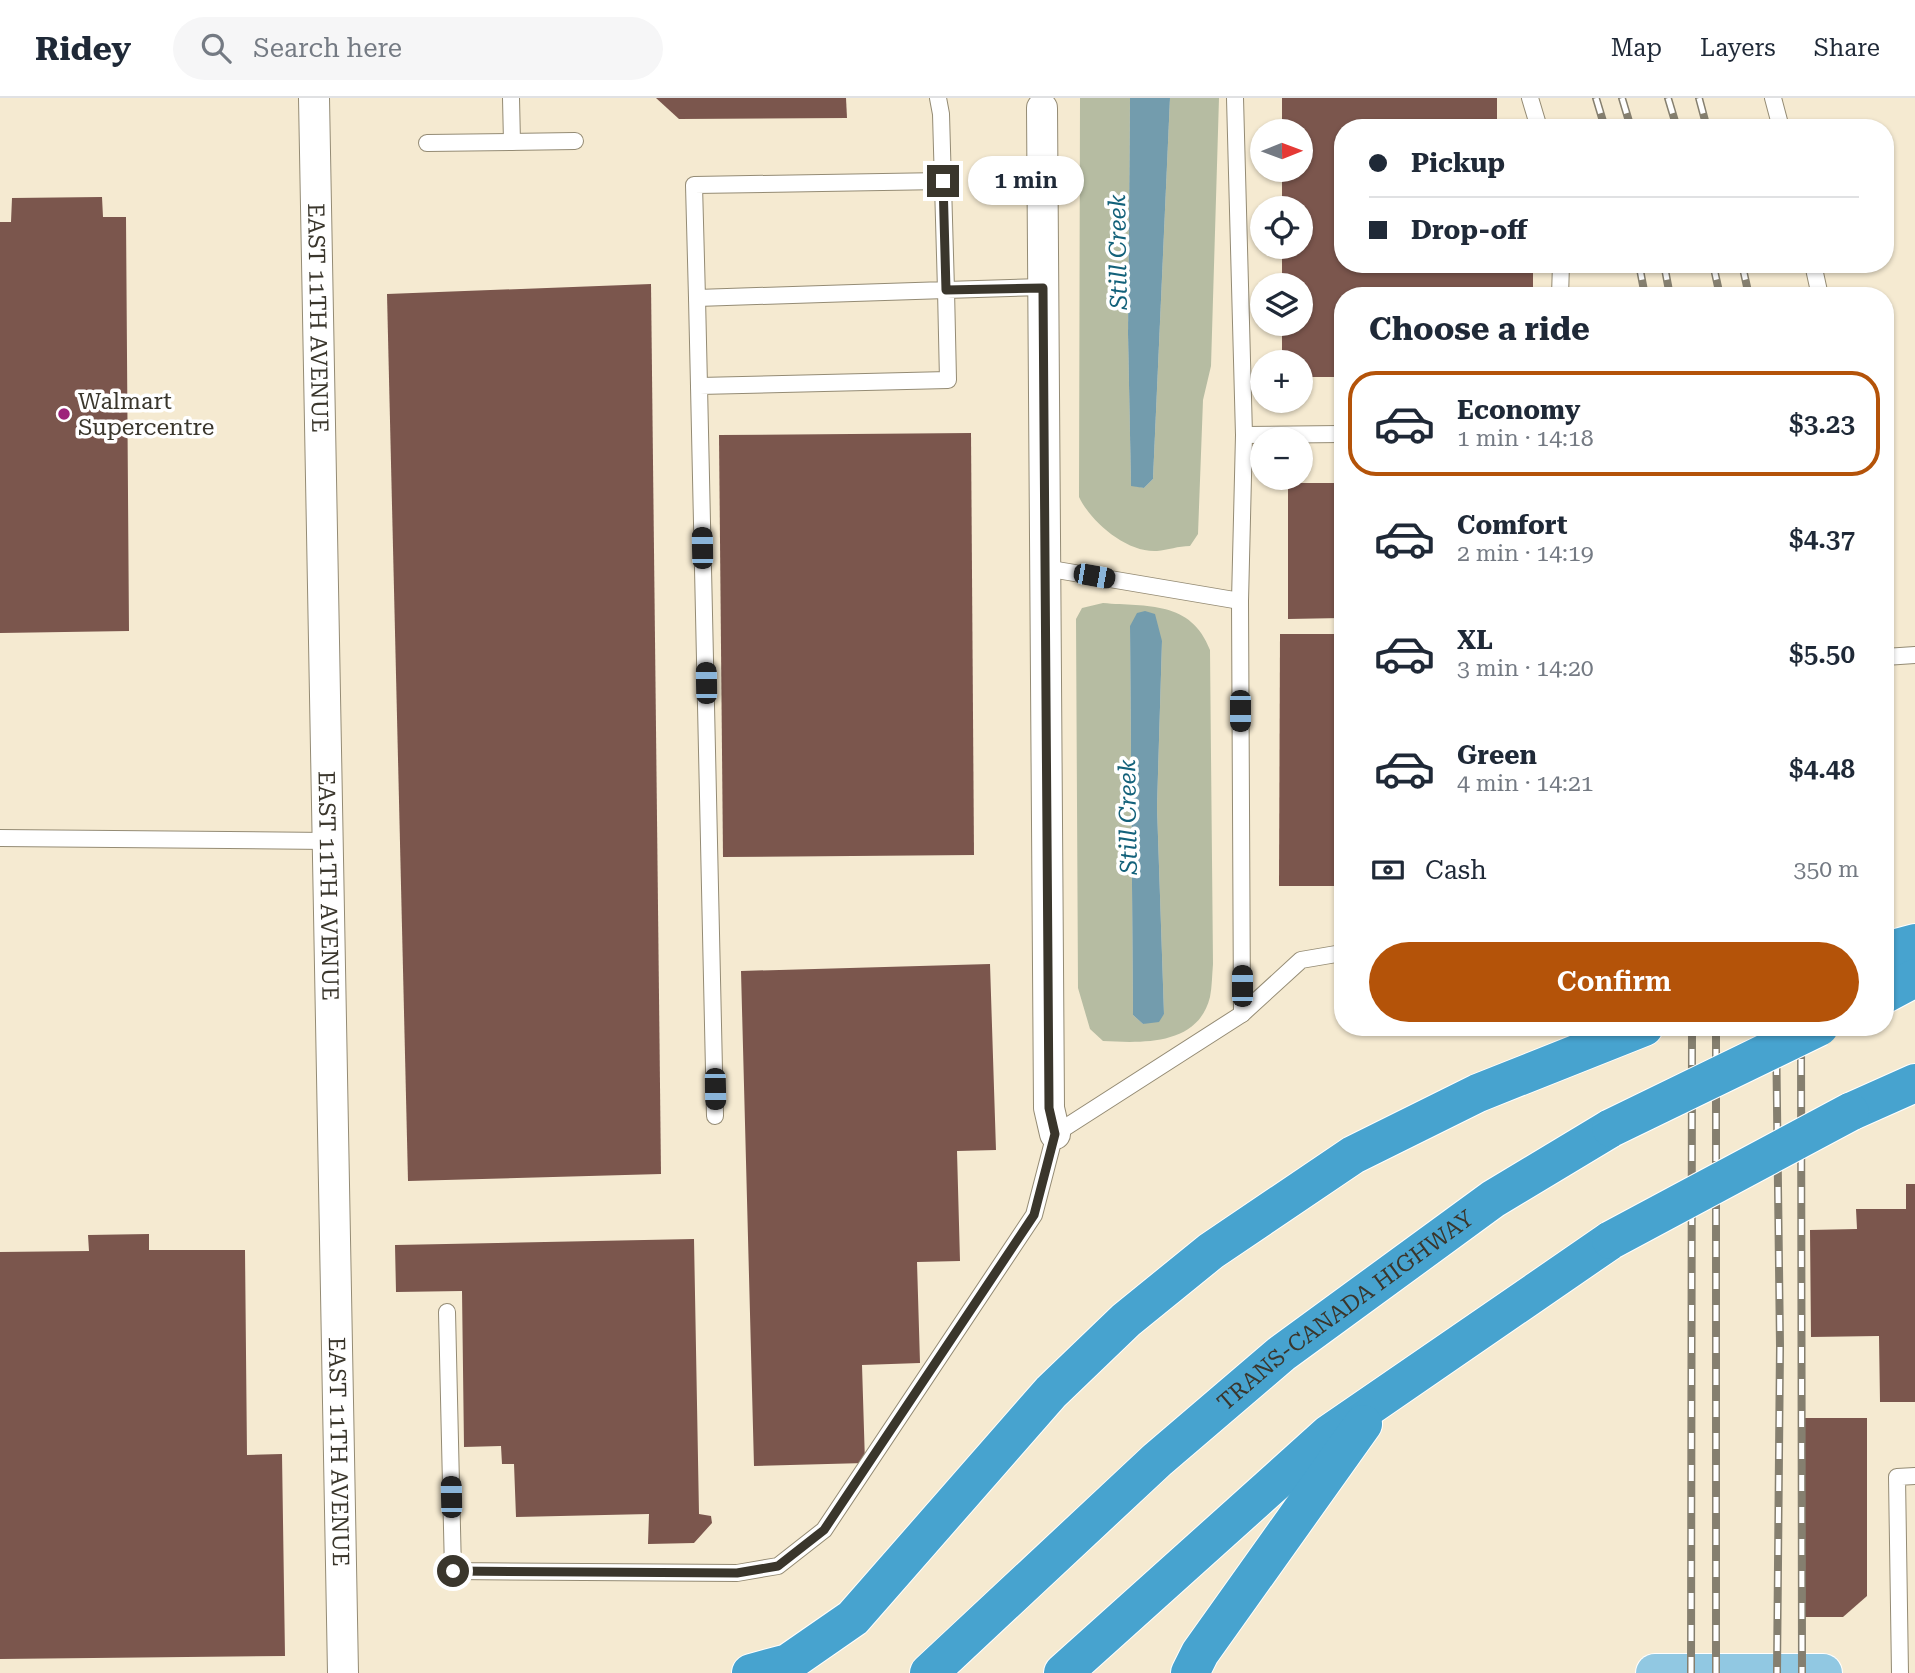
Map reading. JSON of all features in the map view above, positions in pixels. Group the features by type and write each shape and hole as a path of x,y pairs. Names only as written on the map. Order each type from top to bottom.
{"highway":[{"path":"1894,949 1915,943"},
{"path":"1894,989 1915,978"},
{"path":"751,1673 788,1663 853,1618 1051,1392 1126,1320 1212,1251 1353,1155 1478,1093 1620,1036"},
{"name":"TRANS-CANADA HIGHWAY","path":"936,1666 1157,1460 1281,1354 1493,1199 1611,1128 1800,1036"},
{"path":"1072,1665 1329,1434 1611,1240 1850,1112 1915,1083"},
{"path":"1195,1663 1380,1399"}],"main road":[{"path":"1655,1673 1823,1673"}],"street":[{"name":"EAST 11TH AVENUE","path":"314,98 343,1673"},
{"path":"1041,101 1049,1108 1055,1134"}],"lane":[{"path":"511,98 512,142"},
{"path":"699,386 947,380 939,98"},
{"path":"1235,98 1244,435 1240,601 1242,1014"},
{"path":"1530,98 1536,119"},
{"path":"1773,98 1779,119"},
{"path":"427,143 575,141"},
{"path":"715,1116 694,185 943,181"},
{"path":"697,298 1043,288"},
{"path":"1244,435 1334,434"},
{"path":"1045,568 1240,601"},
{"path":"1894,656 1915,655"},
{"path":"0,838 328,841"},
{"path":"447,1311 453,1571 737,1573 778,1566 824,1530 1034,1215 1055,1134 1242,1014 1301,960 1334,954"},
{"path":"1900,1673 1898,1477 1915,1476"},
{"path":"1898,1572 1915,1572"}],"green space":[{"path":"1080,98 1130,98 1128,334 1131,485 1144,488 1153,479 1170,98 1219,98 1211,366 1203,400 1198,534 1190,546 1157,551 1134,547 1101,526 1079,497"},
{"path":"1103,603 1166,609 1191,622 1202,634 1210,650 1213,964 1210,997 1204,1013 1194,1025 1181,1033 1151,1041 1103,1041 1090,1029 1078,988 1076,619 1082,608","holes":["1130,626 1162,641 1157,807 1164,1014 1143,1024 1133,1015"]}],"water":[{"path":"1130,98 1170,98 1153,479 1144,488 1131,486 1128,334"},
{"path":"1145,611 1155,614 1162,641 1157,807 1164,1014 1159,1022 1143,1024 1133,1015 1130,626 1137,613"}],"building":[{"path":"656,98 846,98 847,118 679,119"},
{"path":"1282,98 1497,98 1497,119 1334,119 1334,273 1533,273 1533,287 1334,287 1334,377 1313,377 1313,350 1282,350 1282,336 1313,336 1313,273 1282,273 1282,259 1313,259 1313,196 1282,196 1282,182 1313,182 1313,119 1282,119"},
{"name":"Walmart Supercentre","path":"102,197 103,217 126,217 129,631 0,633 0,222 11,222 12,198"},
{"path":"651,284 661,1174 408,1181 387,294"},
{"path":"971,433 974,855 723,857 719,435"},
{"path":"1313,483 1334,483 1334,618 1288,619 1288,490 1313,490"},
{"path":"1280,634 1334,634 1334,886 1279,886"},
{"path":"990,964 996,1150 957,1151 960,1261 917,1262 920,1363 862,1365 865,1463 754,1466 741,971"},
{"path":"1906,1184 1915,1184 1915,1402 1880,1402 1879,1336 1811,1337 1810,1230 1857,1229 1856,1209 1906,1209"},
{"path":"149,1234 149,1250 245,1250 247,1455 282,1454 285,1656 0,1659 0,1252 89,1251 88,1235"},
{"path":"694,1239 699,1514 711,1516 712,1523 694,1543 648,1544 649,1514 516,1517 514,1464 502,1464 501,1446 464,1447 462,1291 396,1292 395,1245"},
{"path":"1800,1418 1867,1418 1867,1596 1843,1617 1801,1617"}],"railway":[{"path":"1596,98 1602,119"},
{"path":"1622,98 1628,119"},
{"path":"1668,98 1674,119"},
{"path":"1699,98 1705,119"},
{"path":"1641,273 1643,287"},
{"path":"1666,273 1668,287"},
{"path":"1715,273 1718,287"},
{"path":"1744,273 1747,287"},
{"path":"1691,1673 1692,1036"},
{"path":"1716,1036 1716,1673"},
{"path":"1776,1036 1780,1346 1777,1673"},
{"path":"1801,1036 1802,1673"}],"place":[{"name":"Walmart Supercentre","path":"64,414"}],"route":[{"path":"453,1571 737,1573 778,1566 824,1530 1034,1215 1055,1134 1049,1108 1043,288 946,290 943,181"}],"water label":[{"name":"Still Creek","path":"1118,252"},
{"name":"Still Creek","path":"1128,817"}]}
